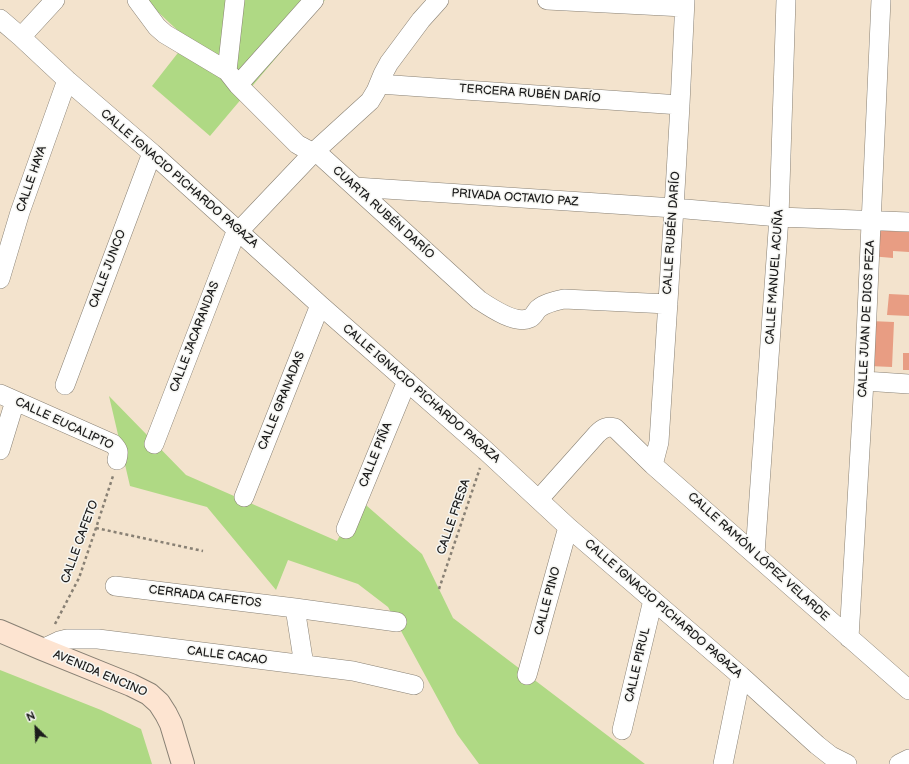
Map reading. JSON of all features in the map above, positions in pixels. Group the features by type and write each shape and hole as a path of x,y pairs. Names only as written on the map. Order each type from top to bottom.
{"main road":[{"name":"AVENIDA ENCINO","path":"0,631 131,685 149,694 159,703 171,724 183,764"}],"street":[{"path":"22,38 55,0"},
{"name":"CUARTA RUBÉN DARÍO","path":"137,0 157,27 165,34 226,70 238,85 297,144 304,149 314,152 322,158 479,300 498,312 510,317 524,320 530,318 546,304 564,299 668,304"},
{"path":"226,70 235,0"},
{"path":"238,85 314,0"},
{"name":"CALLE JACARANDAS","path":"154,444 234,237 314,152 370,101 389,63 421,20 439,0"},
{"path":"548,0 684,4"},
{"name":"CALLE MANUEL ACUÑA","path":"755,554 779,217 786,0"},
{"name":"CALLE JUAN DE DIOS PEZA","path":"849,638 864,381 881,0"},
{"name":"CALLE RUBÉN DARÍO","path":"653,464 659,442 680,105 684,4"},
{"name":"CALLE IGNACIO PICHARDO PAGAZA","path":"0,19 486,451 568,527 741,676 817,745 831,756 845,764"},
{"name":"CALLE HAYA","path":"0,279 20,212 67,80"},
{"name":"TERCERA RUBÉN DARÍO","path":"379,84 680,105"},
{"name":"CALLE JUNCO","path":"65,385 152,153"},
{"name":"PRIVADA OCTAVIO PAZ","path":"355,187 674,208 779,217 909,222"},
{"name":"CALLE GRANADAS","path":"244,497 320,305"},
{"name":"CALLE PIÑA","path":"346,529 406,381"},
{"path":"864,381 909,384"},
{"path":"0,450 8,397"},
{"name":"CALLE EUCALIPTO","path":"8,397 113,444 118,451 117,460"},
{"name":"CALLE RAMÓN LÓPEZ VELARDE","path":"539,499 597,434 604,428 615,428 653,464 909,690"},
{"name":"CALLE PINO","path":"528,675 568,527"},
{"name":"CERRADA CAFETOS","path":"115,586 397,622"},
{"name":"CALLE PIRUL","path":"622,730 653,600"},
{"path":"295,608 304,665"},
{"name":"CALLE CACAO","path":"42,649 67,639 98,639 353,671 414,685"},
{"path":"723,764 741,676"},
{"path":"899,764 909,759"}],"path":[{"name":"CALLE FRESA","path":"439,589 486,451"},
{"name":"CALLE CAFETO","path":"42,649 79,578 117,460"},
{"path":"96,528 203,551"}],"green space":[{"path":"145,0 325,0 210,136 152,86 188,40"},
{"path":"109,396 186,475 337,541 359,499 422,554 453,618 645,764 479,764 457,734 388,607 358,584 288,560 276,590 207,507 130,486"},
{"path":"0,670 101,710 141,729 152,764 0,764"}],"building":[{"path":"872,230 909,232 909,252 893,251 893,258 870,256"},
{"path":"889,294 909,295 909,316 887,315"},
{"path":"870,321 894,322 892,367 869,366"},
{"path":"903,353 909,353 909,370 903,370"}]}
